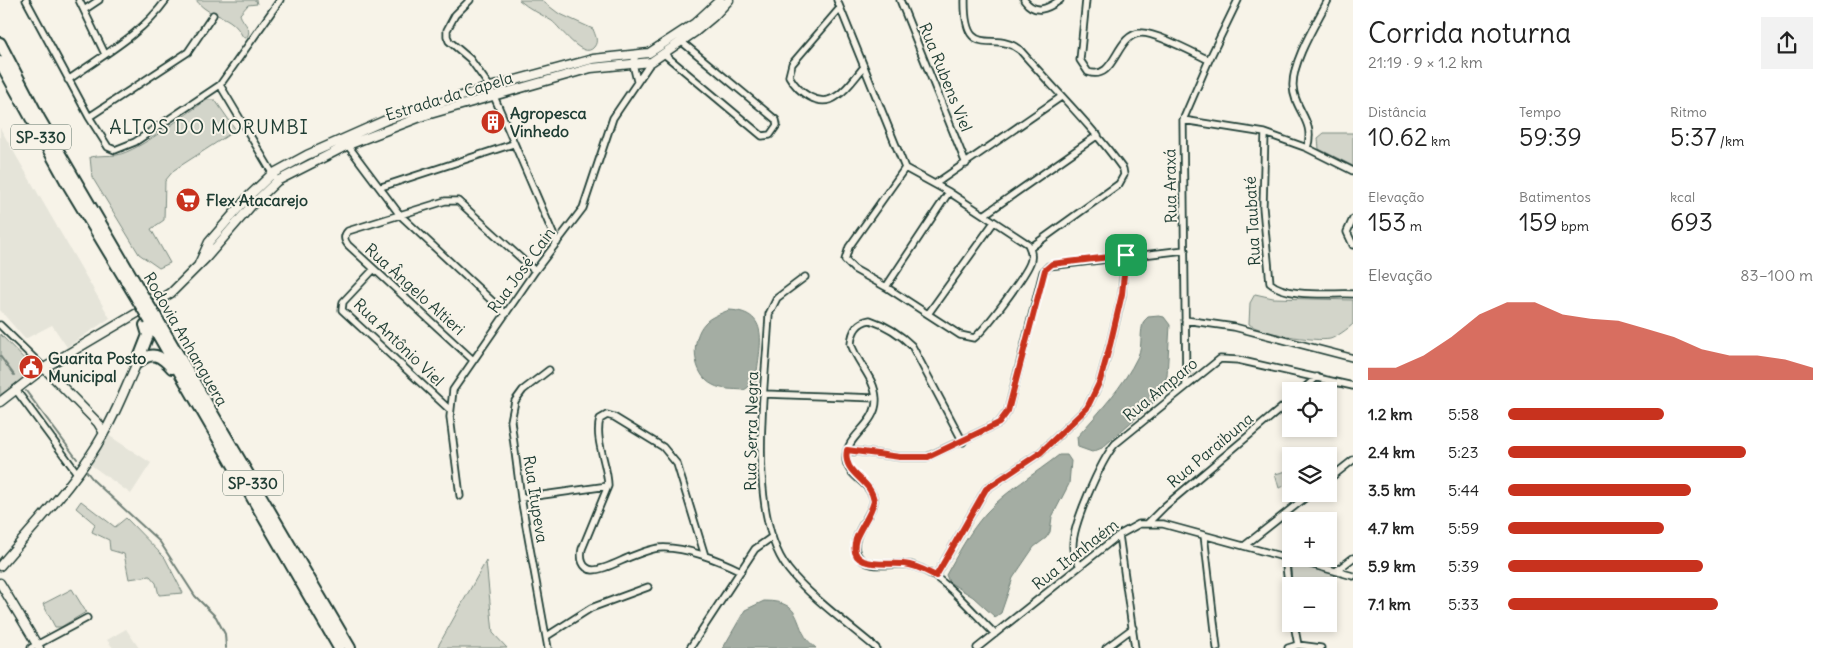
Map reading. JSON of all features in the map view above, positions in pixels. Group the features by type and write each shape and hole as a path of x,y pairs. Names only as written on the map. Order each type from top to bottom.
{"highway":[{"name":"Rodovia Anhanguera","path":"0,44 138,300"},
{"name":"Rodovia Anhanguera","path":"0,62 67,183 138,300 339,648"},
{"name":"Rodovia Anhanguera","path":"150,321 350,648"},
{"path":"137,363 148,335 150,321"},
{"path":"137,363 149,355 158,355 166,361 191,392"}],"main road":[{"name":"Estrada da Capela","path":"0,402 44,368 172,293 216,248 252,205 277,182 346,142 386,120 490,87 572,64 656,51 709,12 720,0"},
{"name":"Estrada da Capela","path":"199,264 203,253 223,224 272,174 346,142 423,116 591,68 651,62 682,42 713,18 729,0"},
{"path":"0,566 77,473 104,433 137,363"},
{"path":"44,368 98,423 104,433"},
{"path":"98,423 106,422 113,414"},
{"path":"0,583 36,647"}],"street":[{"path":"26,0 89,117 108,147 115,150 124,148 220,85 280,0"},
{"path":"79,0 105,54"},
{"path":"84,10 99,0"},
{"path":"68,80 138,33 151,21 166,0"},
{"path":"470,0 455,15 447,30 449,42 470,59 490,87 557,243"},
{"path":"837,0 905,168 949,192 1029,246"},
{"name":"Rua Rubens Viel","path":"900,0 966,164"},
{"path":"965,0 965,19 971,34 983,42 1016,46 1098,135 1123,169 1122,181 1029,246"},
{"path":"1024,0 1031,8 1039,10 1046,9 1060,0"},
{"path":"1086,0 1080,60 1088,72 1097,74 1106,70 1126,39 1139,33 1153,35 1209,60"},
{"name":"Rua Araxá","path":"1186,385 1183,120 1238,0"},
{"path":"1307,148 1310,132 1296,101 1293,83 1296,67 1328,0"},
{"path":"840,8 792,64 789,76 810,98 822,100 839,96 864,67"},
{"path":"89,117 188,52 213,15"},
{"path":"664,54 762,136 770,135 778,125 776,120 682,42"},
{"path":"636,55 633,64 637,81"},
{"name":"Rua José Cain","path":"460,496 450,410 453,390 535,272 583,208 613,118 651,62"},
{"path":"635,73 643,75"},
{"path":"220,85 277,182"},
{"path":"935,184 1061,97"},
{"path":"1183,120 1265,133 1307,148 1353,171"},
{"name":"Rua Taubaté","path":"1265,133 1263,207 1270,283 1277,288 1292,292 1353,294"},
{"path":"984,215 1098,135"},
{"path":"346,142 400,215 506,314"},
{"path":"381,187 513,144"},
{"path":"905,168 849,246 845,256 848,264 854,269 886,287 960,335 974,338 984,329 1030,262 1029,246"},
{"path":"886,287 949,192"},
{"path":"400,215 445,201 458,201 488,226 535,272"},
{"name":"Rua Ângelo Altieri","path":"400,215 348,231 345,234 345,241 474,360"},
{"path":"1353,219 1347,232 1353,245"},
{"path":"928,314 994,222"},
{"path":"847,450 918,458 928,457 999,423 1008,411 1045,270 1052,264 1185,250"},
{"path":"936,576 986,489 1040,453 1087,408 1100,381 1110,345 1122,294 1126,255"},
{"name":"Rua Antônio Viel","path":"374,269 343,302 342,310 450,410"},
{"name":"Rua Serra Negra","path":"805,277 777,298 769,314 764,394 762,490 772,537 779,556 788,570 876,648"},
{"path":"962,442 912,346 898,334 870,320 864,321 854,330 851,344 872,382 876,398 874,414 847,450 846,463 849,469 870,488 874,501 856,540 857,553 861,559 872,564 915,566 936,576 996,634"},
{"path":"1185,320 1234,327 1353,358"},
{"path":"0,325 44,368"},
{"name":"Rua Amparo","path":"1080,566 1074,556 1073,545 1082,511 1107,453 1115,444 1220,359 1228,358 1353,386"},
{"name":"Rua Itupeva","path":"548,648 521,498 511,421 512,410 523,390 550,370"},
{"path":"1311,382 1317,377"},
{"path":"16,390 77,473"},
{"path":"764,394 876,398"},
{"name":"Rua Paraibuna","path":"1148,523 1165,506 1282,408"},
{"path":"705,556 677,464 663,447 607,415 600,420 597,428 608,486 580,555 583,564 588,568 597,570 662,548 705,556 741,571"},
{"path":"1337,473 1353,460"},
{"path":"521,498 608,486"},
{"path":"1244,546 1300,502"},
{"name":"Rua Itanhaém","path":"977,648 1119,535 1139,524 1163,524 1282,556"},
{"path":"1119,535 1136,648"},
{"path":"1204,535 1217,648"},
{"path":"690,648 755,549 772,537"},
{"path":"1336,571 1353,558"},
{"name":"Rua Itanhaém","path":"1322,567 1353,576"},
{"path":"547,636 591,608 648,587"},
{"path":"36,647 87,618"},
{"path":"1106,648 1133,628"},
{"path":"1296,632 1298,644"},
{"path":"1288,648 1298,644 1320,648"}],"shaded area":[{"path":"196,0 256,0 257,4 248,5 240,14 249,32 246,38 243,37 232,23 208,11"},
{"path":"519,0 541,0 558,13 593,29 596,38 594,47 584,50 578,47 552,21"},
{"path":"207,100 215,100 236,130 174,170 165,181 164,220 151,229 170,263 159,268 139,254 92,177 90,157 117,155 127,152 150,139"},
{"path":"0,128 110,318 67,347 52,325 25,339 0,310"},
{"path":"1324,133 1353,133 1353,166 1319,149 1318,138"},
{"path":"1255,294 1273,298 1353,300 1353,324 1335,337 1323,340 1264,331 1249,324 1250,303"},
{"path":"729,310 743,312 752,318 758,325 760,335 756,382 744,390 716,387 706,380 697,365 695,347 700,330 707,321"},
{"path":"1148,317 1164,317 1170,325 1167,376 1156,400 1102,448 1092,452 1078,447 1077,437 1118,388 1138,356 1144,321"},
{"path":"0,334 35,370 0,395"},
{"path":"108,435 151,463 131,494 91,465"},
{"path":"1059,455 1067,455 1071,461 1069,484 1052,517 1050,532 1046,538 1034,547 1013,578 1001,613 995,617 973,597 949,582 946,575 969,535 986,513 1012,490"},
{"path":"1282,472 1282,487 1279,488 1275,474"},
{"path":"81,501 115,527 126,518 165,558 183,593 159,595 156,583 150,576 129,579 124,554 110,550 109,540 92,532 95,524 76,508"},
{"path":"486,561 493,633 507,648 437,648"},
{"path":"1291,567 1309,567 1335,574 1334,577 1292,577"},
{"path":"72,589 86,612 61,627 55,627 43,604"},
{"path":"764,601 778,602 793,611 803,633 816,648 723,648 745,610"},
{"path":"126,629 139,648 113,648 107,640"}],"waterway":[{"path":"0,356 14,375"},
{"path":"26,391 77,459"},
{"path":"87,472 94,481 160,542 195,596 216,617 225,634 226,648"}],"place":[{"name":"Agropesca Vinhedo","path":"493,122"},
{"name":"Flex Atacarejo","path":"188,200"},
{"name":"Guarita Posto Municipal","path":"31,367"}],"district":[{"name":"ALTOS DO MORUMBI","path":"209,127"}],"route":[{"path":"1126,255 1122,294 1110,345 1100,381 1087,408 1070,427 1040,453 986,489 967,519 936,576 915,566 872,564 861,559 855,547 856,540 873,508 874,494 849,469 846,463 847,450 900,457 928,457 999,423 1008,411 1013,395 1043,272 1052,264 1126,255"}]}
